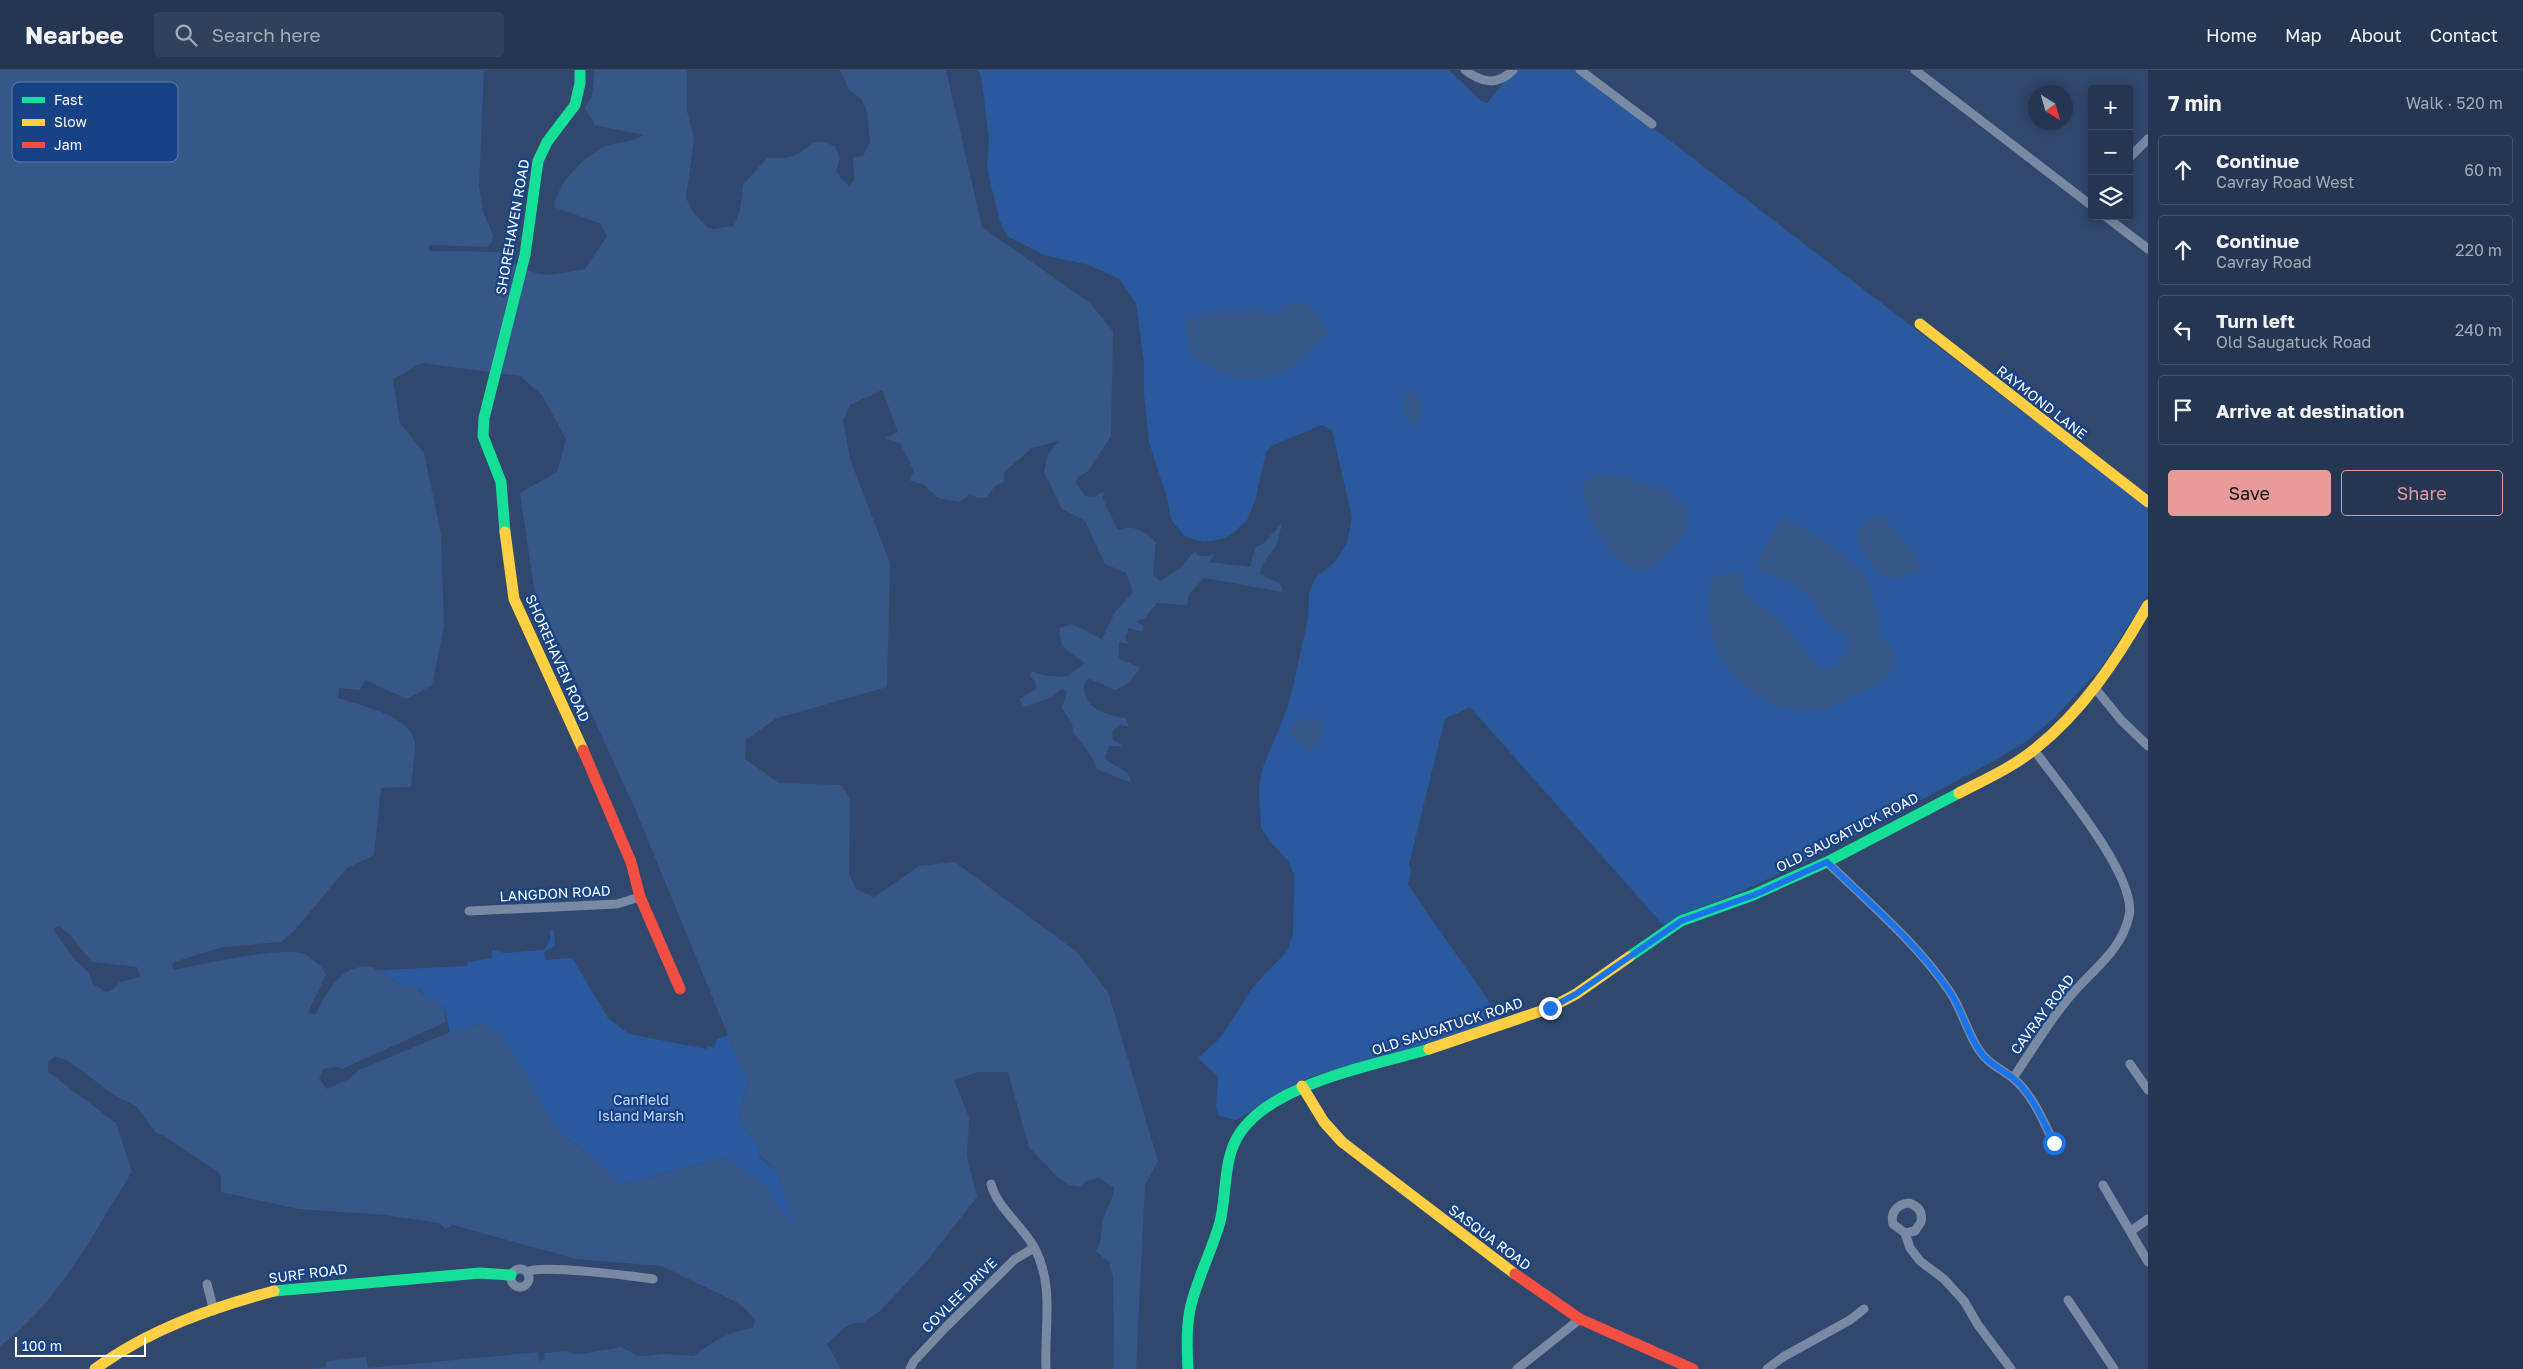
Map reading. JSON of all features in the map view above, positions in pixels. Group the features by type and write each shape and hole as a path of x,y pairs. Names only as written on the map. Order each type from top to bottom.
{"street":[{"name":"SHOREHAVEN ROAD","path":"580,70 580,83 575,105 547,142 538,161 533,186 525,255 482,432 501,482 509,571 514,600 544,668 561,700 631,862 640,897 680,989"},
{"path":"1465,70 1480,80 1496,82 1513,70"},
{"path":"1580,70 1652,124"},
{"path":"1915,70 2088,200"},
{"path":"2133,154 2148,139"},
{"path":"2110,220 2148,249"},
{"name":"RAYMOND LANE","path":"1920,324 2148,502"},
{"name":"OLD SAUGATUCK ROAD","path":"1188,1369 1187,1332 1191,1306 1220,1222 1233,1145 1243,1127 1258,1112 1302,1086 1443,1045 1550,1008 1576,994 1681,921 1754,895 1827,862 1986,779 2034,750 2064,723 2095,688 2144,621 2148,605"},
{"path":"2095,688 2121,720 2148,746"},
{"name":"CAVRAY ROAD","path":"2013,1078 2067,1000 2110,957 2120,940 2130,914 2127,893 2121,875 2093,830 2034,750"},
{"path":"1827,862 1930,966 1951,993 1980,1051 1995,1067 2013,1078 2024,1089 2038,1111 2054,1143"},
{"name":"LANGDON ROAD","path":"469,911 617,904 640,897"},
{"path":"2130,1064 2148,1090"},
{"name":"SASQUA ROAD","path":"1302,1086 1324,1122 1363,1159 1449,1226 1580,1319 1635,1346 1693,1369"},
{"path":"991,1184 995,1197 1023,1230 1034,1248 1046,1277 1048,1294 1046,1369"},
{"path":"2103,1186 2148,1262"},
{"path":"2131,1231 2148,1219"},
{"path":"1905,1233 1910,1248 1920,1261 1944,1279 1964,1301 1992,1346 2011,1369"},
{"name":"COVLEE DRIVE","path":"910,1369 914,1361 946,1327 1015,1259 1034,1248"},
{"name":"SURF ROAD","path":"95,1369 140,1340 259,1295 300,1286 480,1273 511,1275 518,1269 527,1272 536,1269 552,1269 653,1279"},
{"name":"SURF ROAD","path":"511,1275 513,1284 522,1287 529,1281 527,1272"},
{"path":"207,1284 214,1311"},
{"path":"2068,1300 2114,1369"},
{"path":"1767,1369 1783,1357 1864,1310"},
{"path":"1517,1369 1580,1319"}],"green space":[{"path":"978,70 1449,70 1481,101 1487,103 1514,70 1574,70 1677,146 2148,508 2148,595 2101,668 2054,718 2027,741 1992,762 1809,860 1731,896 1686,913 1664,926 1470,707 1445,719 1409,864 1411,869 1408,885 1502,1020 1366,1063 1323,1073 1298,1082 1236,1120 1219,1116 1216,1107 1218,1077 1198,1058 1221,1037 1253,987 1287,951 1293,934 1294,875 1289,862 1270,841 1261,827 1259,789 1262,770 1287,709 1294,683 1308,618 1309,594 1315,578 1334,563 1347,543 1352,517 1332,430 1322,425 1273,445 1266,452 1255,501 1247,520 1233,533 1222,539 1203,542 1184,536 1171,519 1167,498 1149,442 1144,395 1144,363 1136,303 1119,279 1089,265 1044,255 1007,236 1000,221 987,166 989,142 982,80"},
{"name":"Canfield Island Marsh","path":"550,931 554,931 555,946 544,952 545,960 572,958 608,1018 629,1034 706,1049 708,1046 714,1048 717,1039 728,1035 748,1084 738,1118 758,1145 760,1157 777,1171 796,1224 786,1218 765,1187 726,1157 621,1185 592,1157 557,1130 482,1023 450,1032 444,1007 425,999 421,990 404,987 380,970 468,966 467,962 492,958 492,950 505,953 544,950 550,941"}],"shaded area":[{"path":"0,70 484,70 479,186 483,212 493,235 492,242 487,247 429,245 429,251 503,252 504,257 526,270 534,273 551,274 585,269 607,236 601,224 554,207 556,198 566,179 581,163 598,150 611,144 634,140 643,135 595,125 585,108 592,96 595,70 687,70 687,111 694,139 686,198 693,212 707,227 713,229 734,226 740,210 743,185 767,158 789,157 804,150 814,142 826,143 835,146 840,158 836,172 849,186 854,180 853,157 863,156 870,143 867,111 861,99 849,90 840,70 946,70 982,227 1090,303 1113,331 1111,436 1088,471 1078,477 1076,483 1085,496 1094,497 1104,492 1103,499 1118,530 1134,528 1148,535 1156,543 1153,575 1160,581 1181,568 1194,551 1201,556 1215,554 1209,562 1250,567 1255,548 1264,543 1282,523 1277,544 1262,565 1260,574 1280,584 1283,592 1204,578 1189,594 1187,605 1157,603 1144,619 1136,621 1144,627 1142,632 1129,628 1125,637 1129,644 1119,642 1119,658 1140,668 1135,676 1127,684 1115,690 1090,679 1085,681 1084,690 1086,697 1095,708 1110,715 1126,718 1129,727 1120,725 1112,733 1113,740 1123,746 1109,746 1105,758 1125,771 1131,783 1097,769 1092,757 1073,732 1072,723 1062,708 1067,692 1062,689 1052,697 1024,707 1019,699 1036,689 1035,681 1030,676 1032,671 1045,675 1067,677 1085,663 1063,646 1060,628 1072,624 1102,639 1115,612 1133,592 1126,573 1105,564 1085,521 1062,509 1044,472 1048,454 1059,441 1032,448 1004,472 1004,482 995,486 987,497 978,498 970,494 959,502 938,498 924,485 909,480 914,471 900,443 885,438 898,432 882,390 850,405 843,420 850,459 890,563 887,687 775,719 746,740 745,759 779,783 842,785 850,800 849,873 856,889 874,897 919,866 955,862 1077,952 1108,992 1158,1161 1145,1185 1136,1369 1114,1369 1113,1277 1109,1262 1096,1251 1100,1241 1104,1216 1112,1198 1114,1187 1098,1178 1086,1181 1081,1187 1069,1185 1058,1178 1029,1147 1008,1072 977,1072 954,1080 969,1117 967,1156 977,1197 926,1262 880,1311 862,1323 854,1323 844,1328 827,1344 841,1369 310,1369 326,1367 326,1361 366,1357 368,1368 538,1352 539,1361 545,1359 544,1353 566,1351 575,1354 588,1353 621,1347 636,1355 694,1356 722,1337 753,1328 755,1321 746,1309 734,1301 662,1266 576,1259 453,1225 446,1229 439,1223 386,1215 298,1209 221,1192 221,1176 218,1172 164,1136 147,1130 130,1107 58,1062 53,1065 63,1077 114,1114 135,1167 91,1239 59,1286 21,1328 0,1346","holes":["422,363 520,376 542,395 566,439 557,472 520,493 534,588 636,811 748,1084 738,1118 758,1145 760,1156 777,1171 795,1223 786,1218 766,1187 726,1157 621,1185 592,1157 557,1130 505,1040 482,1023 450,1032 359,1070 349,1079 327,1089 319,1078 323,1069 338,1067 342,1069 446,1022 444,1008 432,998 425,999 417,988 404,987 380,970 376,971 374,967 353,969 345,973 325,996 315,1015 308,1012 326,975 316,962 301,953 288,952 256,955 174,970 172,966 174,962 223,947 281,942 293,932 347,868 374,855 381,788 411,787 415,754 412,734 405,726 384,713 338,698 339,688 360,690 365,680 407,699 432,685 444,626 441,535 424,453 400,423 393,379"]},
{"path":"1288,304 1306,304 1316,314 1327,331 1317,345 1305,356 1292,366 1277,373 1261,378 1245,379 1229,376 1204,363 1190,349 1185,322 1201,314 1255,309 1272,316"},
{"path":"1407,393 1413,393 1419,399 1421,412 1418,424 1411,423 1404,415 1404,397"},
{"path":"1596,475 1613,475 1662,488 1687,507 1686,527 1676,545 1661,560 1644,571 1628,565 1610,550 1590,517 1583,495 1583,485"},
{"path":"1881,515 1899,537 1912,549 1922,568 1915,572 1885,579 1868,561 1860,546 1859,532 1870,520"},
{"path":"1783,519 1794,523 1840,552 1866,576 1880,621 1880,639 1892,646 1896,662 1884,680 1823,709 1802,711 1779,706 1759,696 1741,682 1727,665 1716,645 1710,623 1709,601 1713,578 1736,571 1741,579 1746,595 1787,627 1809,658 1823,669 1836,668 1849,646 1845,636 1833,628 1801,589 1790,582 1760,571 1758,560 1775,529"},
{"path":"1312,717 1318,719 1323,727 1317,746 1307,750 1287,731 1298,722"}],"pier":[{"path":"59,926 70,935 92,962 137,967 140,977 120,982 112,990 106,992 93,984 89,973 73,958 53,929"},
{"path":"55,1056 67,1060 117,1097 136,1106 156,1133 164,1136 158,1137 146,1132 128,1109 57,1066 64,1076 116,1112 138,1166 133,1175 116,1123 48,1072 48,1062"}],"traffic: fast":[{"path":"505,532 501,482 483,436 484,418 525,255 538,161 547,142 575,105 580,83 580,70"},
{"path":"1629,957 1681,921 1753,895 1827,862 1959,793"},
{"path":"1188,1369 1189,1313 1197,1284 1220,1222 1231,1153 1234,1144 1247,1124 1267,1107 1292,1092 1349,1071 1429,1049"},
{"path":"274,1291 480,1273 511,1275"}],"traffic: slow":[{"path":"1920,324 2148,502"},
{"path":"505,532 514,599 583,750"},
{"path":"1959,793 2026,756 2069,718 2112,664 2148,605"},
{"path":"1429,1049 1550,1008 1576,994 1629,957"},
{"path":"1302,1086 1324,1122 1342,1142 1515,1274"},
{"path":"95,1369 115,1355 158,1332 204,1313 274,1291"}],"traffic: jam":[{"path":"583,750 631,862 640,897 680,989"},
{"path":"1515,1274 1580,1319 1693,1369"}],"route":[{"path":"1550,1008 1576,994 1613,969 1650,940 1681,921 1754,895 1827,862 1930,966 1951,993 1980,1051 1995,1067 2013,1078 2024,1089 2038,1111 2054,1143"}]}
